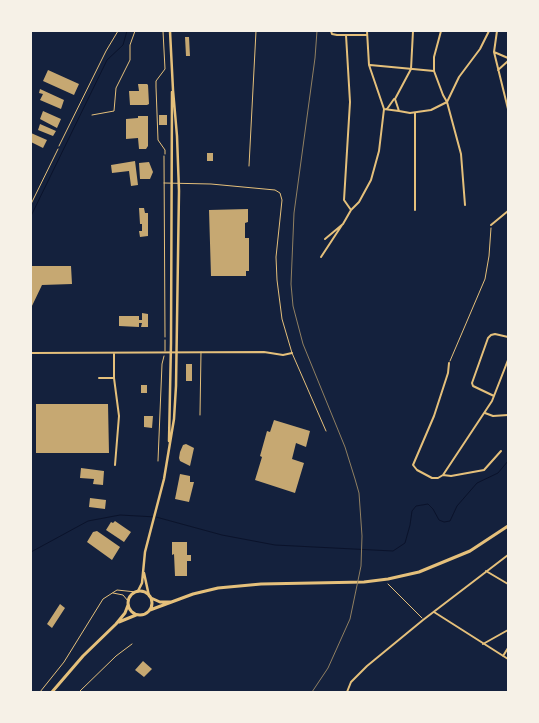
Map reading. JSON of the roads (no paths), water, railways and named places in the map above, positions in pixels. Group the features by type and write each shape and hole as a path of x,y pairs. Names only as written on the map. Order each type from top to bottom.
{"main road":[{"path":"137,592 142,583 147,543 164,479 174,419 177,352 178,183 177,122 173,90 170,31"},
{"path":"169,446 172,183 171,101 173,90"},
{"path":"116,624 132,616 144,615 150,610 173,602 212,590 240,585 357,582 388,579 432,568 458,557 482,544 508,526"},
{"path":"143,569 152,604 150,610"},
{"path":"52,692 83,656 116,624 125,613 131,595 143,591 150,597 160,602 173,602"},
{"path":"128,605 132,613 138,615"}],"street":[{"path":"331,31 332,34 367,35"},
{"path":"321,257 351,210 362,198 372,174 379,151 385,109 369,65 367,31"},
{"path":"385,109 395,98 411,69 413,31"},
{"path":"441,31 434,57 434,71 442,95 447,102 461,154 466,205"},
{"path":"385,109 415,113 431,110 447,102 459,77 480,49 488,31"},
{"path":"497,31 494,52 508,109"},
{"path":"346,35 350,102 344,200 351,210"},
{"path":"494,52 508,60 498,70"},
{"path":"369,65 434,71"},
{"path":"395,98 399,111"},
{"path":"415,113 415,210"},
{"path":"491,225 508,211"},
{"path":"325,239 343,224"},
{"path":"494,396 473,386 472,383 488,338 495,334 508,337"},
{"path":"31,353 264,352 283,355 292,353"},
{"path":"114,353 114,378 119,416 115,465"},
{"path":"449,363 443,389 434,416 414,462 415,468 428,476 438,478 443,475 485,413 494,396 508,360"},
{"path":"99,378 114,378"},
{"path":"485,413 493,416 508,415"},
{"path":"443,475 451,476 484,470 501,451"},
{"path":"346,692 351,682 367,666 423,620 508,555"},
{"path":"486,571 508,584"},
{"path":"434,612 508,659"},
{"path":"483,644 508,630"},
{"path":"503,656 508,648"}],"lane":[{"path":"59,146 106,51 118,31"},
{"path":"92,115 114,111 116,88 130,60 130,45 135,31"},
{"path":"164,156 165,337"},
{"path":"164,183 211,184 275,190 280,193 282,200 277,239 277,280 282,319 292,353 326,431"},
{"path":"200,415 201,352"},
{"path":"40,692 64,662 103,599 112,593 124,590 137,592"},
{"path":"112,593 123,595 128,601"},
{"path":"79,692 116,656 132,644"}],"waterway":[{"path":"31,216 107,60 123,45 127,31"},
{"path":"31,552 88,521 120,515 156,517 222,535 275,545 393,551 405,543 412,511 416,506 428,504 433,509 439,520 444,522 450,521 457,506 477,483 498,473 508,461"}],"railway":[{"path":"312,692 328,668 350,619 361,566 362,536 359,493 345,447 303,344 293,306 291,284 294,213 315,58 317,31"}]}
